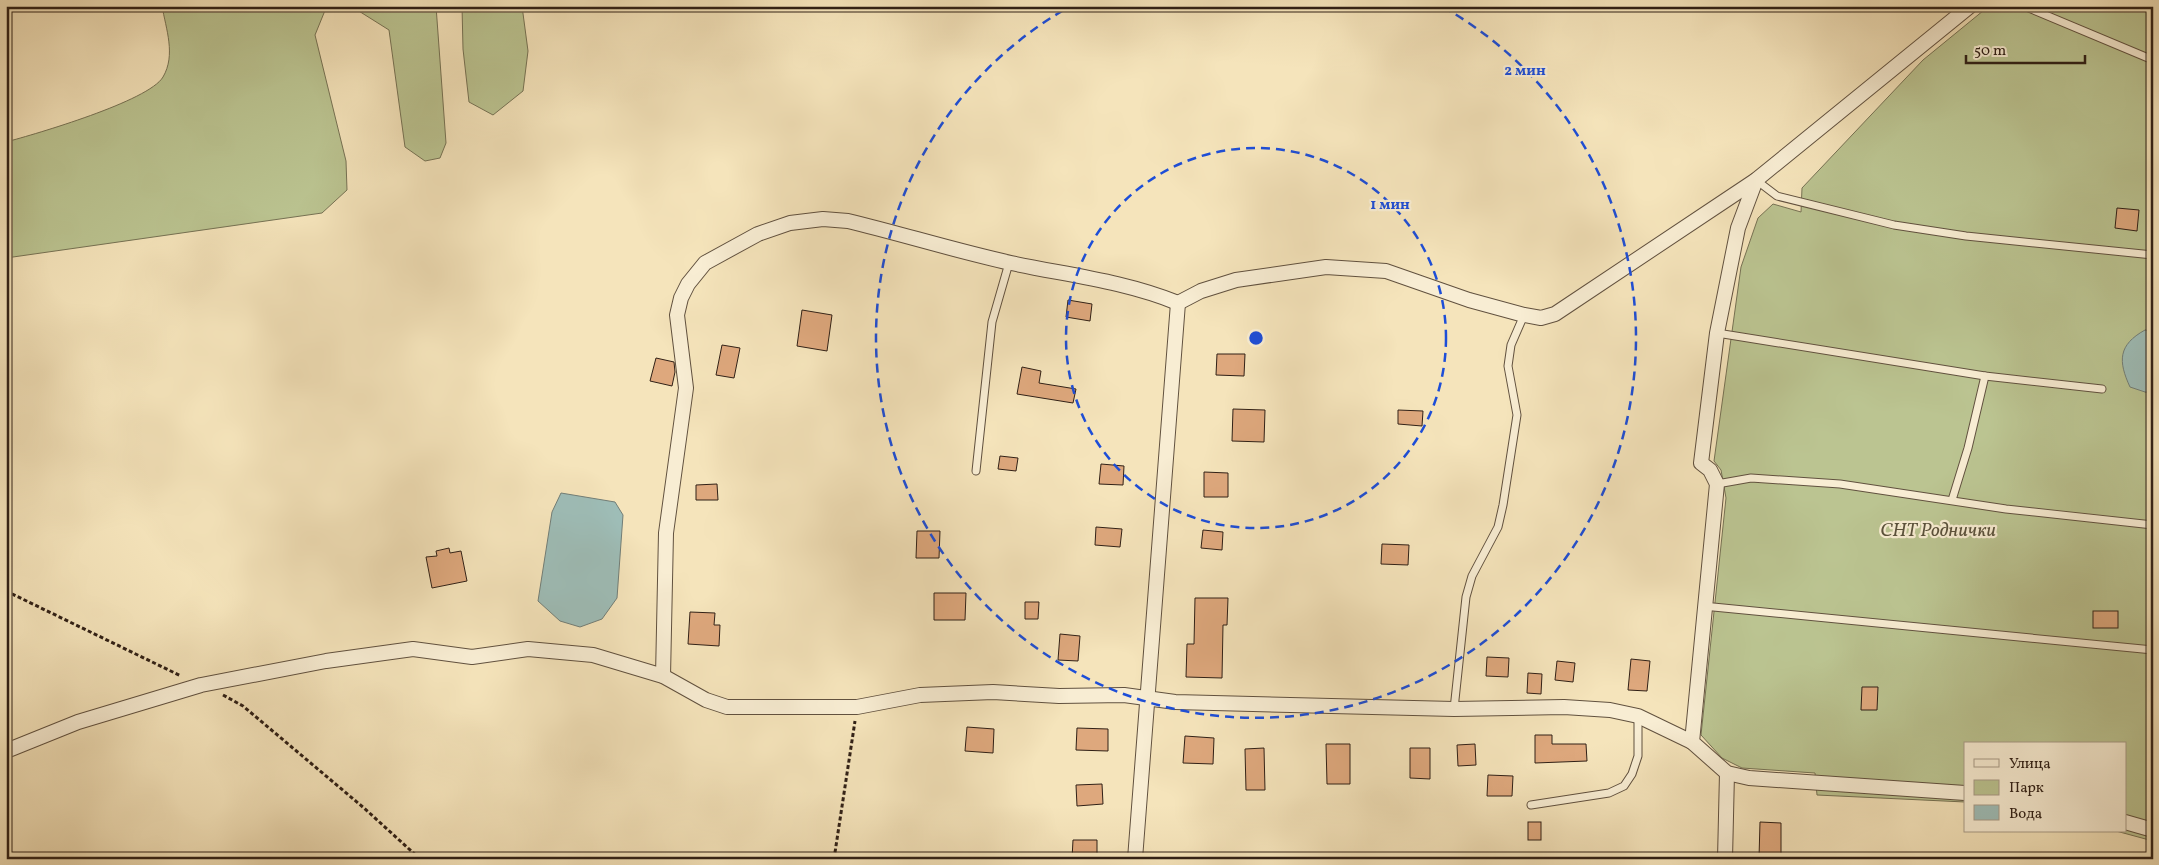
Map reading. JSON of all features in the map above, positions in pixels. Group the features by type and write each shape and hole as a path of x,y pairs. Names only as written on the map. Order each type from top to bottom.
{"street":[{"path":"1178,303 1201,290 1236,280 1326,268 1358,268 1386,271 1469,300 1524,315 1541,318 1555,314 1756,180 1970,6"},
{"path":"1692,742 1703,606 1717,484 1710,470 1701,463 1717,333 1738,228 1756,180"},
{"path":"663,676 666,533 686,388 676,315 688,284 705,263 758,234 790,223 823,219 848,221 1009,263 1148,291 1178,303"},
{"path":"1135,859 1178,303"},
{"path":"6,750 78,722 201,685 326,661 413,649 472,657 528,649 552,650 620,662 663,676 706,700 727,707 857,707 920,695 993,692 1059,696 1124,695 1147,700 1175,702 1454,710 1564,707 1610,710 1638,716 1692,742 1727,772 1749,778 1964,793"},
{"path":"1725,859 1727,772"},
{"path":"2126,822 2153,830"}],"lane":[{"path":"2024,6 2153,60"},
{"path":"1756,180 1777,196 1894,224 1966,236 2153,255"},
{"path":"976,471 992,322 1009,263"},
{"path":"1454,710 1466,597 1472,576 1498,527 1502,505 1517,415 1508,366 1511,345 1524,315"},
{"path":"1717,333 1984,376 2102,389"},
{"path":"1952,500 1968,448 1984,376"},
{"path":"1717,484 1751,478 1840,484 2006,509 2153,525"},
{"path":"1703,606 2153,650"},
{"path":"1531,805 1609,793 1624,786 1632,774 1638,756 1638,716"}],"path":[{"path":"6,592 243,706 364,808 420,859"},
{"path":"834,859 857,707"}],"green space":[{"path":"162,6 436,6 446,143 440,158 425,161 405,147 389,30 354,8 326,8 315,35 346,161 347,190 322,213 6,258 6,142 90,116 137,96 153,86 163,77 169,60 169,42"},
{"path":"462,6 522,6 528,51 523,91 493,115 469,102 463,49"},
{"name":"СНТ Роднички","path":"1989,6 2153,6 2153,332 2145,330 2145,392 2153,392 2153,841 2120,832 2126,832 2126,742 1964,742 1964,802 1817,795 1815,773 1742,768 1722,758 1701,735 1726,498 1721,470 1714,461 1741,267 1758,218 1773,204 1801,212 1802,188 1923,60"}],"water":[{"path":"2145,330 2153,332 2153,392 2145,392 2130,387 2123,369 2122,361 2125,348 2136,336"},
{"path":"561,493 615,502 623,515 617,598 602,619 580,627 560,621 538,601 552,512"}],"building":[{"path":"2117,208 2139,210 2137,231 2115,228"},
{"path":"1068,300 1092,304 1090,321 1066,317"},
{"path":"802,310 832,315 827,351 797,346"},
{"path":"722,345 740,348 734,378 716,375"},
{"path":"1217,354 1245,354 1244,376 1216,375"},
{"path":"656,358 674,362 675,372 672,386 650,381"},
{"path":"1022,367 1041,371 1039,383 1076,389 1073,403 1017,394"},
{"path":"1233,409 1265,410 1264,442 1232,441"},
{"path":"1398,410 1423,411 1422,426 1398,424"},
{"path":"1000,456 1018,458 1016,471 998,469"},
{"path":"1101,464 1124,466 1123,485 1099,484"},
{"path":"1204,472 1228,473 1228,497 1204,497"},
{"path":"717,484 718,500 696,500 696,485"},
{"path":"1096,527 1122,529 1120,547 1095,545"},
{"path":"1203,530 1223,532 1222,550 1201,548"},
{"path":"917,531 940,531 939,558 916,558"},
{"path":"1382,544 1409,545 1408,565 1381,564"},
{"path":"449,548 450,553 461,551 467,581 432,588 426,557 437,556 436,551"},
{"path":"934,593 966,593 965,620 934,620"},
{"path":"1195,598 1228,598 1227,625 1223,625 1222,678 1186,677 1187,644 1194,644"},
{"path":"1025,602 1039,602 1038,619 1025,619"},
{"path":"2093,611 2118,611 2118,628 2093,628"},
{"path":"690,612 715,613 714,625 720,625 719,646 688,644"},
{"path":"1060,634 1080,636 1078,661 1058,660"},
{"path":"1487,657 1509,658 1508,677 1486,676"},
{"path":"1631,659 1650,661 1647,691 1628,690"},
{"path":"1557,661 1575,663 1573,682 1555,680"},
{"path":"1528,673 1542,674 1541,694 1527,693"},
{"path":"1862,687 1878,687 1877,710 1861,710"},
{"path":"967,727 994,729 993,753 965,751"},
{"path":"1077,728 1108,729 1108,751 1076,750"},
{"path":"1535,735 1552,735 1552,744 1586,744 1587,761 1535,763"},
{"path":"1185,736 1214,738 1213,764 1183,763"},
{"path":"1326,744 1350,744 1350,784 1327,784"},
{"path":"1475,744 1476,765 1458,766 1457,745"},
{"path":"1264,748 1265,790 1246,790 1245,749"},
{"path":"1410,748 1430,748 1430,779 1410,778"},
{"path":"1488,775 1513,776 1512,796 1487,796"},
{"path":"1102,784 1103,804 1077,806 1076,785"},
{"path":"1528,822 1541,822 1541,840 1528,840"},
{"path":"1760,822 1781,823 1781,859 1759,858"},
{"path":"1073,840 1097,840 1097,859 1072,859"}]}
